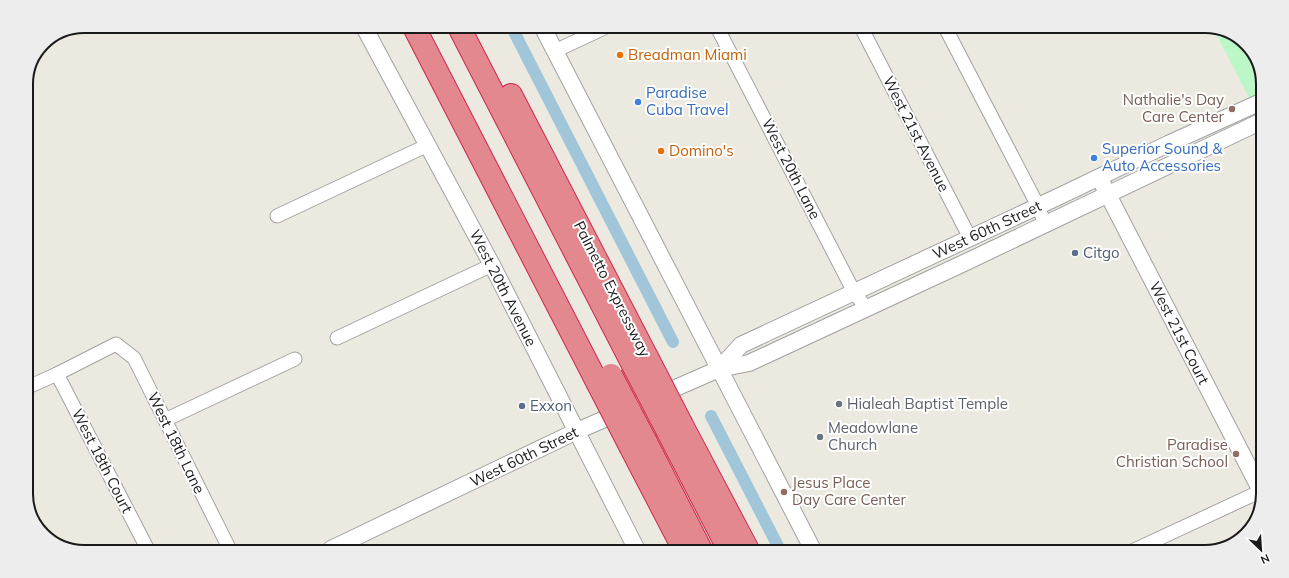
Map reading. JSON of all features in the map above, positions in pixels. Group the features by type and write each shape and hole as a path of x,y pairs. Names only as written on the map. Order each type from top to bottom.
{"highway":[{"path":"417,33 604,379"},
{"path":"434,33 638,445 682,545"},
{"path":"462,33 640,362"},
{"name":"Palmetto Expressway","path":"478,33 640,362 675,429 745,545"},
{"path":"675,429 727,545"},
{"path":"638,445 698,545"}],"street":[{"name":"West 20th Avenue","path":"367,33 492,265 634,545"},
{"path":"546,33 810,545"},
{"path":"555,51 593,33"},
{"name":"West 20th Lane","path":"721,33 854,292 866,308"},
{"name":"West 21st Avenue","path":"864,33 970,238"},
{"path":"948,33 1038,206 1045,224"},
{"name":"West 60th Street","path":"719,369 741,345 1256,104"},
{"name":"West 60th Street","path":"337,545 577,431 719,369 749,363 1256,124"},
{"path":"277,216 428,145"},
{"name":"West 21st Court","path":"1098,178 1108,194 1256,481"},
{"path":"337,338 492,265"},
{"name":"West 18th Lane","path":"57,374 116,344 134,358 228,545"},
{"path":"165,420 295,359"},
{"path":"33,385 57,374"},
{"name":"West 18th Court","path":"57,374 145,545"},
{"path":"1145,545 1256,493"}],"green space":[{"path":"1216,34 1236,44 1241,48 1251,62 1256,81 1255,109"}],"waterway":[{"path":"515,33 673,342"},
{"path":"711,416 777,545"}],"place":[{"name":"Breadman Miami","path":"620,55"},
{"name":"Paradise Cuba Travel","path":"638,102"},
{"name":"Nathalie's Day Care Center","path":"1232,109"},
{"name":"Domino's","path":"661,151"},
{"name":"Superior Sound & Auto Accessories","path":"1094,158"},
{"name":"Citgo","path":"1075,253"},
{"name":"Hialeah Baptist Temple","path":"839,404"},
{"name":"Exxon","path":"522,406"},
{"name":"Meadowlane Church","path":"820,437"},
{"name":"Paradise Christian School","path":"1236,454"},
{"name":"Jesus Place Day Care Center","path":"784,492"}]}
